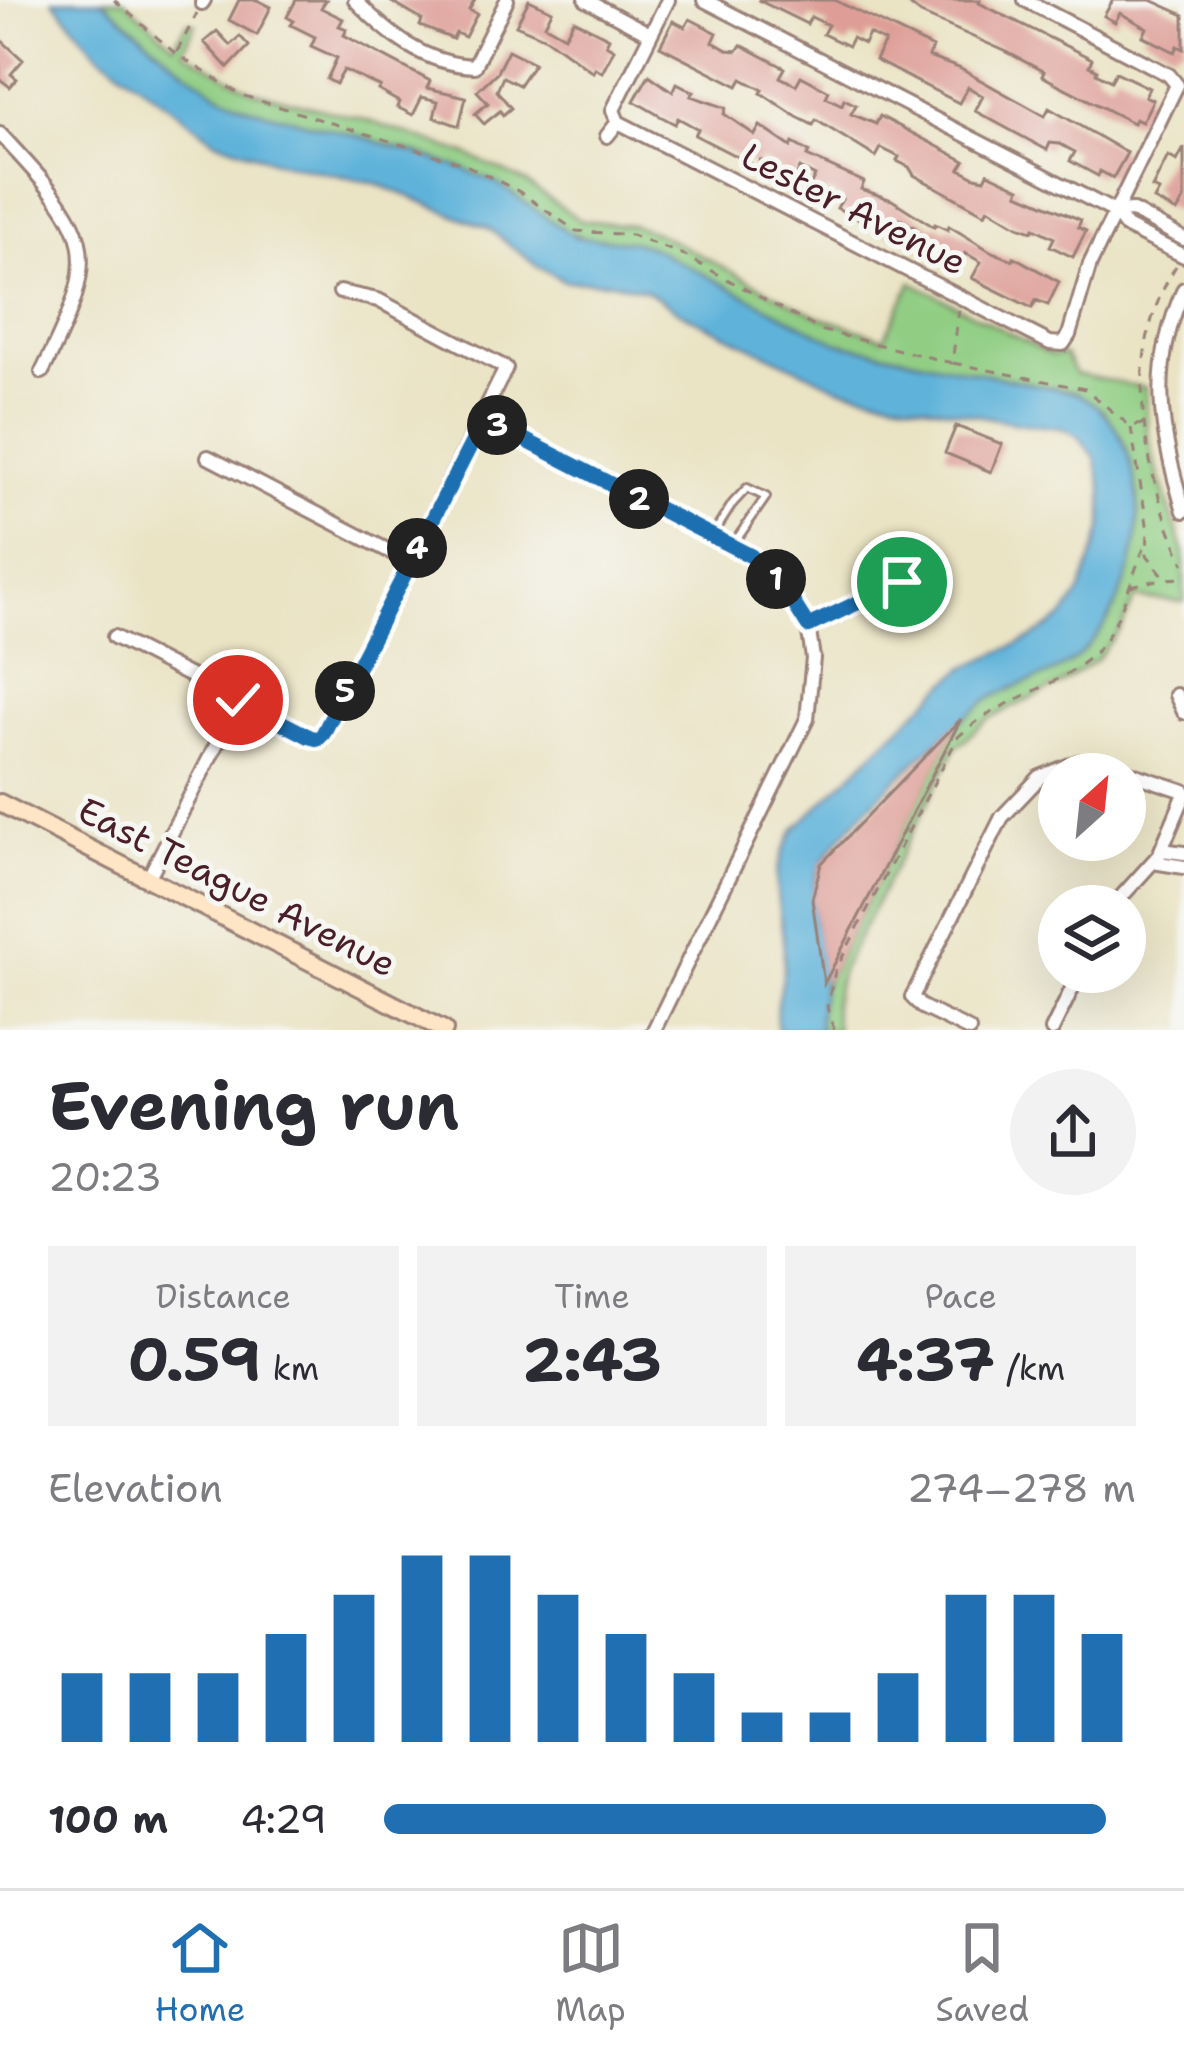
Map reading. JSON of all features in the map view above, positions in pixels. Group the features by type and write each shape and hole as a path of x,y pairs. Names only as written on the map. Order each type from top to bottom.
{"street":[{"path":"355,0 409,47 474,66 507,0"},
{"path":"586,0 650,34"},
{"path":"608,136 618,122 613,110 668,0"},
{"path":"704,0 1115,212 1126,227 1184,256"},
{"path":"1025,0 1169,75 1177,85 1115,212"},
{"name":"Lester Avenue","path":"618,122 1050,343 1063,344 1070,335 1084,280 1115,212"},
{"path":"0,134 65,206 80,249 78,298 42,372"},
{"path":"1115,212 1133,211 1184,239"},
{"path":"1184,290 1165,346 1160,394 1165,443 1184,511"},
{"path":"114,637 318,739 506,368 378,300 340,292"},
{"path":"484,419 732,546 767,570 808,626 813,658 807,719 654,1030"},
{"path":"208,457 410,562"},
{"path":"808,626 902,582"},
{"path":"1176,695 1184,712"},
{"path":"148,879 238,700"},
{"path":"969,1030 922,1007 912,997 1002,817 1040,777 1077,762 1094,761 1184,794 1157,856 1131,885"},
{"name":"East Teague Avenue","path":"0,803 444,1030"},
{"path":"1157,856 1184,853"},
{"path":"1157,856 1184,867"},
{"path":"1052,1030 1070,993"}],"lane":[{"path":"712,536 747,488 766,497 732,546"}],"path":[{"path":"114,0 212,80 266,105 464,164 518,191 576,231 632,235 683,255 820,330 1085,389 1130,427 1151,564 1166,579"},
{"path":"176,54 203,2"},
{"path":"952,363 957,316 965,299"},
{"path":"1130,427 1144,424"},
{"path":"834,1030 827,1007 836,971 958,737 982,714 1090,657 1111,630 1148,542"},
{"path":"1130,587 1184,578"}],"green space":[{"path":"102,0 124,0 174,45 188,22 196,24 183,51 253,91 363,119 466,154 525,182 580,220 655,232 818,316 884,338 912,282 1051,355 1065,355 1075,374 1146,388 1155,464 1184,553 1184,602 1135,598 1122,627 1096,660 1058,686 988,719 956,747 841,971 833,1004 836,1030 820,1030 817,1016 822,989 961,718 994,696 1069,663 1110,617 1129,565 1138,521 1104,411 1076,393 838,343 562,229 502,190 445,162 251,108 210,89 170,62"}],"water":[{"path":"53,0 102,0 172,60 213,90 248,107 464,169 498,184 575,237 651,247 838,343 1076,393 1109,418 1128,452 1138,503 1134,554 1117,604 1089,646 1071,662 972,712 897,779 830,851 820,867 814,894 823,976 820,1030 778,1030 784,956 777,879 785,848 795,829 945,684 966,667 1032,638 1064,617 1081,591 1103,527 1103,490 1095,457 1078,436 1061,428 840,388 687,316 645,290 613,282 565,281 488,228 375,183 277,162 215,140 97,52"}],"building":[{"path":"239,0 257,0 271,7 257,35 229,20"},
{"path":"296,0 326,0 321,8 343,19 339,26 347,29 344,35 430,81 427,88 466,97 459,126 434,117 438,101 422,97 413,115 397,107 399,102 380,87 344,70 336,84 327,79 337,58 311,46 315,37 291,25 294,21 287,17"},
{"path":"388,0 475,0 469,10 477,14 465,37 456,33 453,39 420,26 422,20"},
{"path":"529,0 552,11 545,25 565,36 574,20 609,38 606,44 614,49 602,72 595,68 593,72 548,39 516,25"},
{"path":"758,0 834,0 933,48 928,57 959,68 1045,116 1049,108 1127,153 1113,178 1100,171 1098,176 1070,161 1075,152 1060,144 1050,143 1047,150 975,111 983,96 968,87 959,103 875,60 885,42 869,34 864,44 852,38 848,46 823,34 828,25 811,17 807,24"},
{"path":"914,0 980,0 1092,59 1089,66 1111,81 1116,72 1149,88 1145,96 1153,100 1142,122 1135,119 1133,123 1042,76 1044,72 1007,52 921,14 911,6"},
{"path":"1113,0 1151,0 1184,15 1184,49 1178,46 1175,52 1143,36 1147,28 1120,13 1115,22 1104,16"},
{"path":"690,19 717,33 713,42 727,50 737,51 741,45 785,68 780,77 796,85 801,76 829,91 826,97 842,105 844,99 856,105 851,114 876,124 880,116 965,161 960,169 975,177 985,179 988,173 1020,188 1018,193 1081,220 1078,227 1086,231 1073,257 1050,246 1054,238 1018,226 988,208 985,214 914,175 897,161 899,157 881,148 876,157 816,120 813,125 797,117 742,79 738,86 660,46 673,21 685,27"},
{"path":"217,31 230,45 240,36 249,46 228,68 204,42"},
{"path":"0,39 23,60 11,74 17,79 10,87 0,79"},
{"path":"508,50 534,63 519,85 503,77 497,91 511,108 484,124 475,114 488,103 477,91 497,72"},
{"path":"649,75 673,92 677,83 694,92 691,96 726,108 724,114 755,135 760,126 791,147 793,143 809,152 807,156 864,182 861,189 892,200 934,227 948,230 949,226 992,252 1014,257 1059,282 1048,305 1036,300 1032,308 972,278 981,262 965,253 957,270 946,264 950,255 935,247 931,254 908,242 916,228 900,219 892,235 837,208 842,199 827,191 823,200 807,192 815,176 800,168 792,185 778,177 781,171 760,160 757,167 695,135 698,129 678,118 675,124 660,116 634,101"},
{"path":"1184,148 1184,199 1177,212 1154,200 1159,191 1152,188 1168,156 1177,161"},
{"path":"956,426 1002,444 991,472 945,453"},
{"path":"961,719 824,984 812,899 821,864"}],"route":[{"path":"238,700 310,737 318,739 323,734 484,419 751,556 784,588 808,626 902,582"}]}
